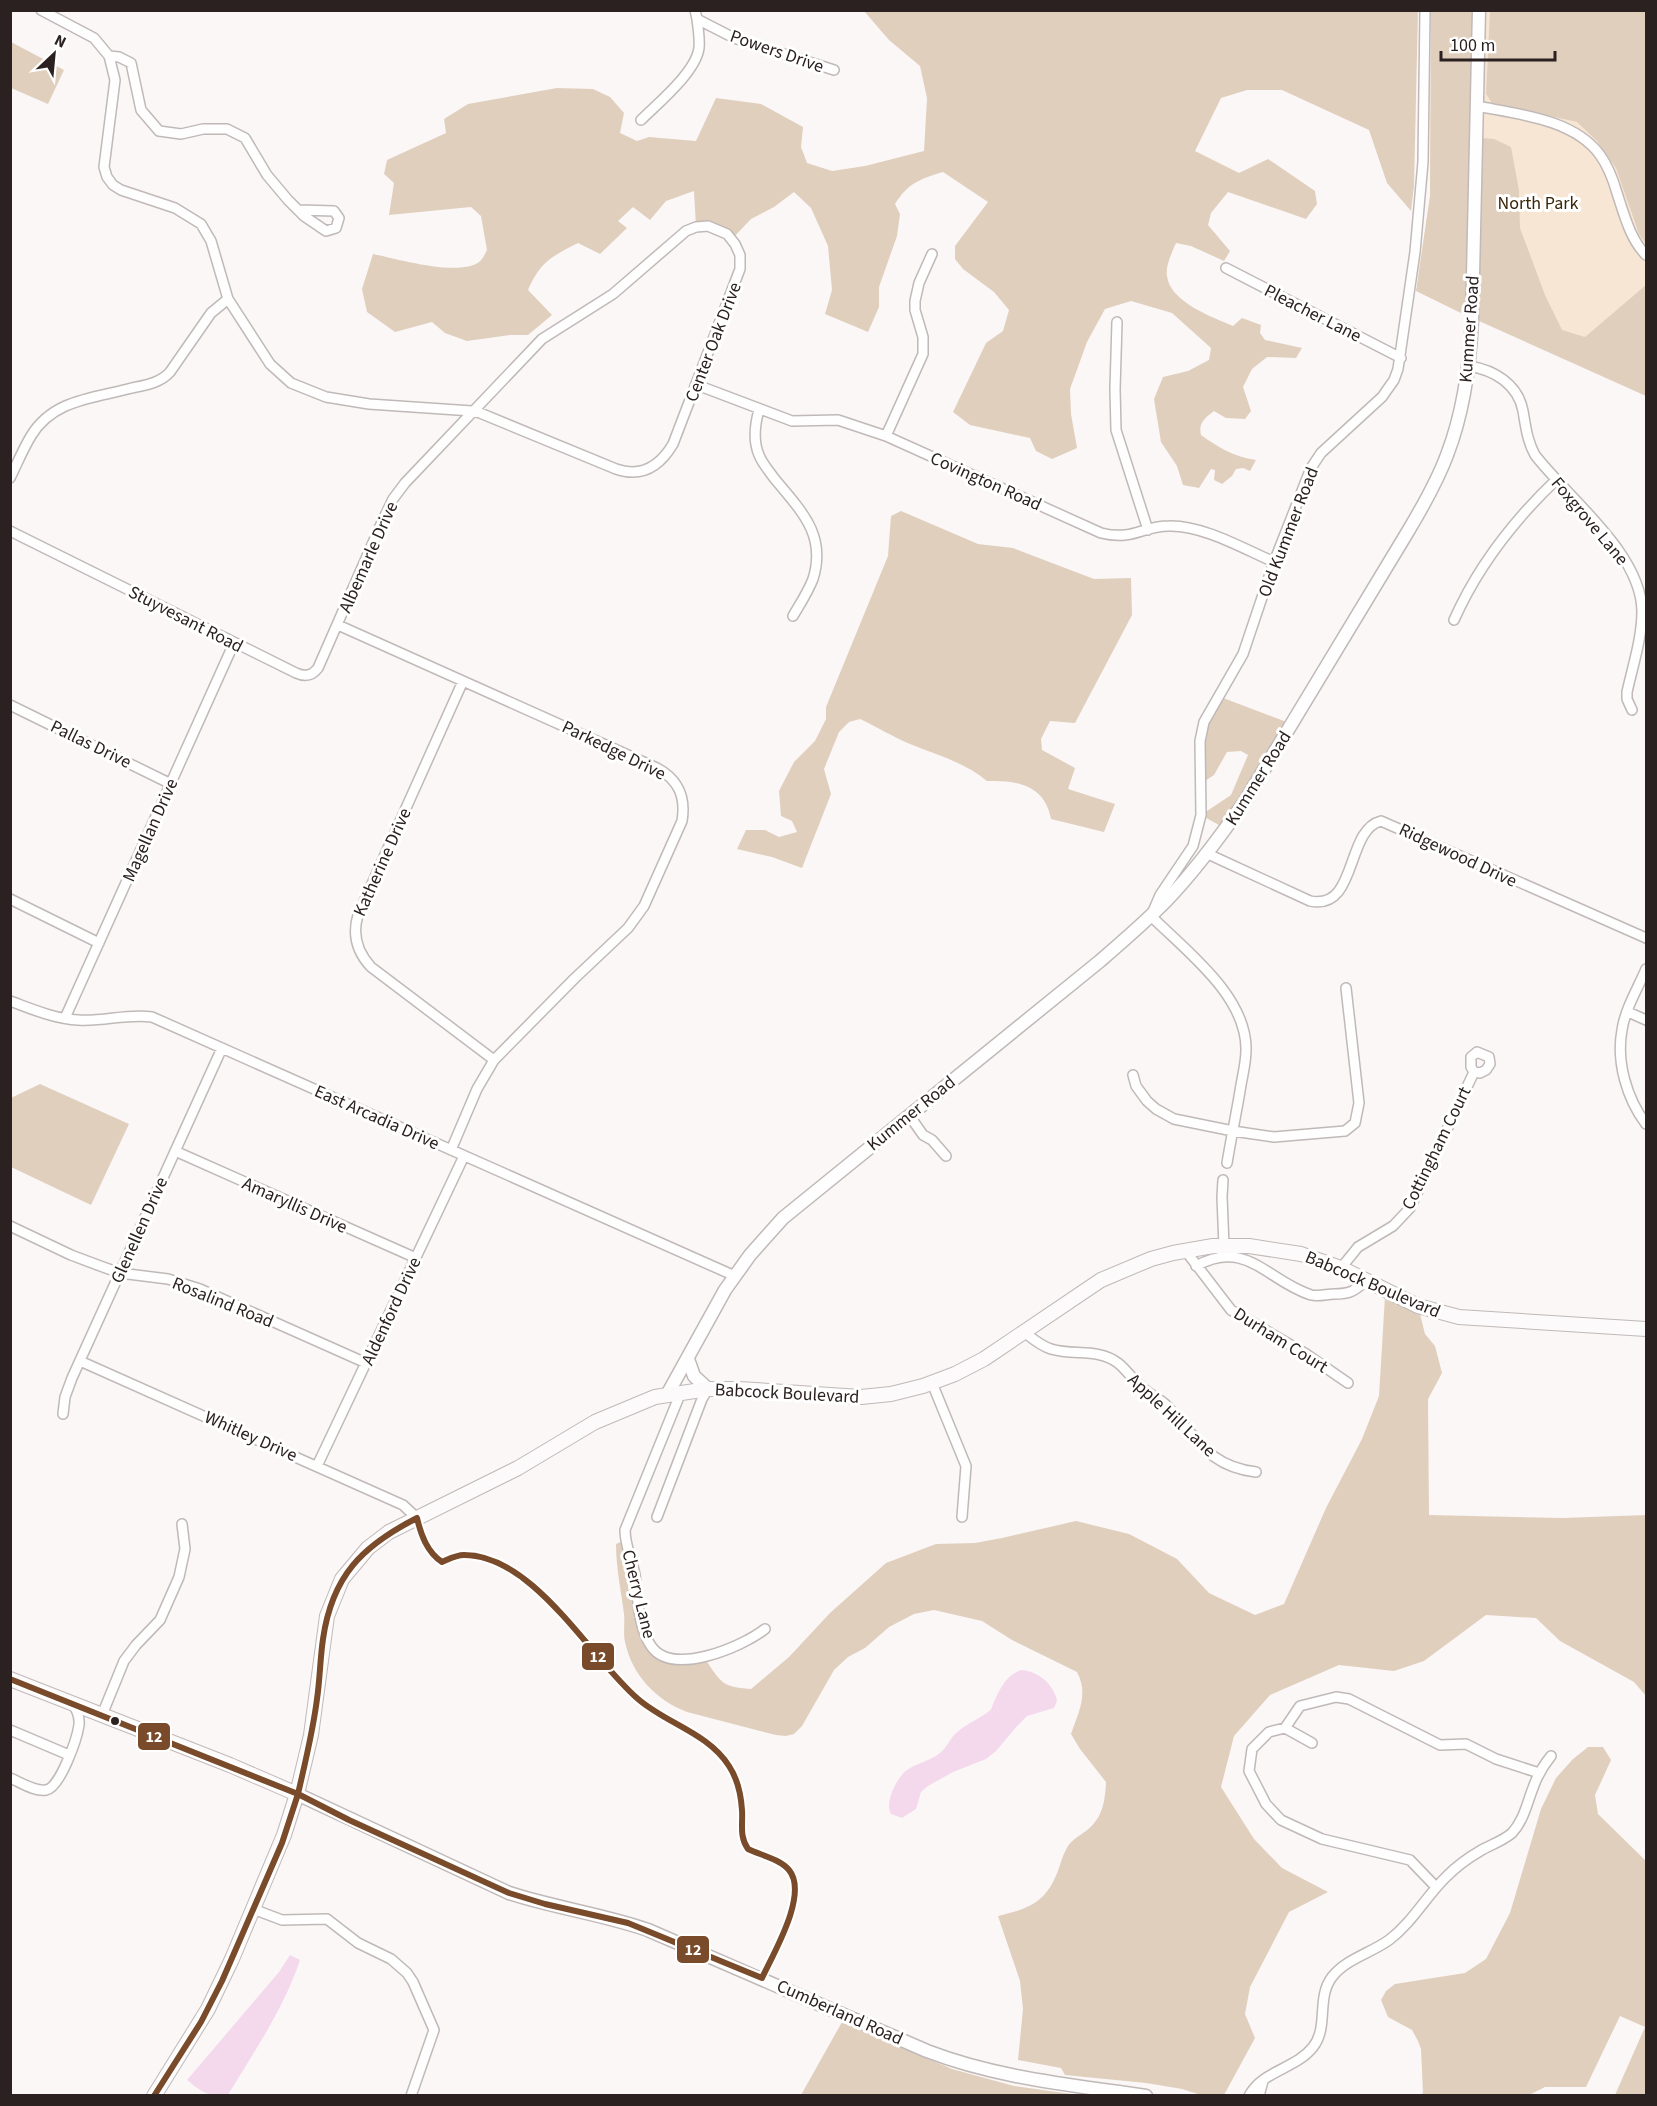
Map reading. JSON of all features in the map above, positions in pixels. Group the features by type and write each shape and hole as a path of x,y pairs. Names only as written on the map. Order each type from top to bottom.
{"main road":[{"name":"Babcock Boulevard","path":"154,2096 208,2009 276,1857 297,1794 314,1716 324,1630 330,1605 342,1580 368,1548 389,1532 518,1468 608,1416 655,1397 708,1389 861,1397 899,1392 932,1383 970,1367 1101,1280 1140,1263 1185,1250 1224,1246 1249,1246 1290,1251 1313,1257 1367,1280 1418,1306 1459,1317 1647,1329"},
{"name":"Cumberland Road","path":"10,1678 297,1794"}],"street":[{"path":"41,10 93,38 109,56 119,57 131,63 141,110 159,130 181,134 203,129 227,129 245,138 267,175 299,210"},
{"name":"Old Kummer Road","path":"1151,916 1160,895 1193,846 1202,815 1201,731 1208,713 1242,654 1275,562 1316,460 1382,397 1394,380 1401,358 1415,252 1423,162 1425,10"},
{"name":"Kummer Road","path":"674,1394 688,1359 735,1276 761,1241 783,1218 1100,961 1151,916 1208,854 1255,786 1432,489 1454,437 1469,366 1479,10"},
{"path":"641,120 677,84 695,61 699,48 696,15"},
{"name":"Powers Drive","path":"696,15 734,38 834,70"},
{"name":"Center Oak Drive","path":"109,56 115,80 104,167 107,177 121,190 175,208 201,224 211,241 228,299 270,364 291,383 326,397 369,404 472,411 624,471 641,472 655,466 668,454 697,385 737,278 740,262 735,244 727,234 714,228 702,226 686,231 613,294 545,336 472,411"},
{"path":"1477,106 1556,125 1588,142 1607,166 1633,236 1647,255"},
{"path":"886,436 923,354 923,337 915,310 915,301 919,283 932,254"},
{"name":"Pleacher Lane","path":"1226,268 1401,358"},
{"path":"10,478 31,436 48,416 78,400 163,379 211,312 228,299"},
{"path":"1117,322 1116,430 1148,530"},
{"name":"Foxgrove Lane","path":"1469,366 1491,372 1509,384 1521,403 1529,444 1556,480 1620,551 1629,566 1639,591 1641,619 1627,699 1632,710"},
{"name":"Covington Road","path":"697,385 792,421 831,419 845,421 886,436 1101,532 1125,536 1170,525 1191,528 1275,562"},
{"path":"759,410 755,430 758,454 776,480 806,515 815,539 813,579 794,616"},
{"name":"Albemarle Drive","path":"338,625 382,522 398,491 472,411"},
{"path":"1454,620 1467,591 1496,547 1520,516 1556,480"},
{"name":"Stuyvesant Road","path":"10,531 234,643 306,676 318,668 338,625"},
{"name":"Parkedge Drive","path":"338,625 663,771 679,787 684,810 679,829 653,888 636,918 494,1060 477,1089 451,1150"},
{"name":"Magellan Drive","path":"65,1018 234,643"},
{"name":"Katherine Drive","path":"463,681 358,915 355,938 361,954 371,967 494,1060"},
{"name":"Pallas Drive","path":"10,705 171,784"},
{"name":"Ridgewood Drive","path":"1208,854 1300,897 1318,902 1333,898 1337,894 1366,834 1371,826 1381,821 1647,938"},
{"path":"10,899 99,943"},
{"path":"1151,916 1221,986 1238,1011 1246,1049 1227,1163"},
{"path":"1647,969 1628,1012 1621,1040 1623,1072 1630,1096 1647,1124"},
{"path":"1133,1076 1140,1093 1164,1114 1174,1119 1274,1137 1345,1131 1355,1123 1359,1111 1346,988"},
{"name":"East Arcadia Drive","path":"10,1001 78,1020 153,1017 735,1276"},
{"path":"1628,1012 1647,1020"},
{"name":"Glenellen Drive","path":"63,1414 65,1397 80,1361 222,1048"},
{"name":"Cottingham Court","path":"1341,1268 1358,1247 1393,1226 1410,1208 1474,1072"},
{"path":"909,1115 923,1135 932,1140 946,1156"},
{"name":"Amaryllis Drive","path":"175,1151 416,1258"},
{"name":"Aldenford Drive","path":"318,1466 464,1156"},
{"path":"1223,1180 1224,1246"},
{"name":"Rosalind Road","path":"10,1226 70,1255 120,1273 168,1280 200,1289 366,1363"},
{"name":"Durham Court","path":"1185,1250 1231,1310 1306,1354 1348,1383"},
{"path":"1196,1266 1207,1260 1238,1257 1251,1261 1312,1295 1344,1295 1354,1291 1367,1280"},
{"name":"Apple Hill Lane","path":"1024,1332 1050,1349 1100,1355 1116,1362 1147,1392 1164,1403 1207,1453 1231,1466 1256,1472"},
{"path":"657,1516 702,1399 708,1389 694,1376 688,1359"},
{"name":"Whitley Drive","path":"80,1361 403,1505 417,1518"},
{"path":"932,1383 966,1466 962,1517"},
{"name":"Cherry Lane","path":"674,1394 625,1530 625,1540 634,1569 646,1638 659,1655 672,1660 684,1660 716,1653 754,1637 765,1629"},
{"path":"79,1727 100,1714 124,1661 159,1620 179,1577 185,1549 182,1524"},
{"path":"1436,1887 1410,1860 1322,1839 1281,1820 1266,1804 1249,1771 1252,1749 1269,1732 1285,1728 1300,1706 1335,1697 1349,1699 1440,1745 1466,1744 1496,1759 1539,1773"},
{"path":"10,1778 41,1790 51,1789 62,1774 79,1727 78,1713 72,1703"},
{"path":"1285,1728 1312,1743"},
{"path":"10,1730 69,1755"},
{"path":"1249,2096 1254,2088 1275,2072 1299,2061 1316,2043 1321,2027 1324,1993 1339,1970 1398,1933 1419,1911 1436,1887 1460,1865 1481,1850 1509,1836 1524,1814 1539,1773 1551,1756"},
{"name":"Cumberland Road","path":"297,1794 509,1893 648,1930 951,2060 1005,2075 1146,2096"},
{"path":"254,1910 282,1920 327,1919 358,1943 391,1959 407,1973 434,2026 434,2034 411,2096"},
{"path":"1259,2096 1263,2081"}],"green space":[{"name":"North Park","path":"1431,11 1646,11 1646,385 1419,271 1430,196"}],"shaded area":[{"path":"864,11 1418,11 1414,186 1411,211 1387,183 1369,130 1282,90 1247,90 1221,98 1195,151 1239,173 1268,159 1315,191 1317,204 1306,219 1228,192 1211,213 1208,225 1230,251 1224,261 1191,246 1176,243 1168,264 1167,276 1170,285 1176,294 1193,307 1233,326 1242,318 1261,325 1260,333 1265,340 1302,348 1296,358 1267,357 1252,369 1243,387 1251,411 1245,419 1226,418 1214,411 1201,424 1201,435 1207,439 1233,454 1256,460 1250,471 1243,468 1236,469 1232,476 1222,484 1214,480 1215,470 1211,469 1199,488 1183,485 1177,466 1161,442 1154,399 1163,377 1188,371 1209,360 1211,348 1172,313 1131,301 1105,309 1087,342 1070,389 1071,414 1077,448 1052,459 1036,451 1030,438 970,425 953,412 986,343 1003,331 1009,310 994,292 963,269 955,259 955,246 988,202 943,172 910,186 895,204 900,214 897,236 879,287 879,307 868,332 825,314 832,290 828,246 811,208 794,192 774,207 751,219 732,239 696,227 694,191 666,201 650,220 633,207 618,221 627,228 600,254 578,243 554,256 542,266 528,290 552,315 528,335 467,341 445,333 432,322 395,332 367,312 362,289 373,254 428,266 457,268 479,262 487,250 481,216 471,207 389,215 394,183 384,174 387,160 446,133 444,119 468,104 557,88 593,89 610,97 624,113 620,133 637,141 649,137 696,141 716,98 761,104 803,127 801,147 807,163 832,171 865,166 924,151 927,98 920,66 889,40"},
{"path":"1431,11 1476,11 1467,316 1416,291 1430,196"},
{"path":"1490,11 1646,11 1646,244 1639,234 1616,168 1597,141 1577,122 1492,103 1486,94"},
{"path":"11,42 64,70 48,104 11,88"},
{"path":"1483,138 1494,139 1511,147 1519,190 1520,228 1545,295 1562,330 1585,337 1646,285 1646,396 1479,321"},
{"path":"901,511 978,544 1013,548 1094,579 1131,578 1132,615 1075,723 1050,721 1041,739 1042,750 1075,768 1068,789 1115,804 1104,832 1051,819 1043,799 1028,787 1009,782 987,781 960,764 904,741 860,719 849,722 839,732 824,769 831,794 802,868 772,857 737,849 746,830 765,830 779,837 797,832 792,821 781,816 779,791 794,762 815,741 826,719 826,707 888,556 891,516"},
{"path":"1218,696 1292,724 1226,829 1201,815 1231,795 1248,755 1241,751 1227,752 1214,775 1202,783 1200,741"},
{"path":"40,1084 129,1124 91,1205 11,1167 11,1098"},
{"path":"1385,1296 1420,1314 1425,1334 1435,1346 1442,1373 1428,1399 1429,1515 1563,1518 1646,1515 1646,1696 1634,1682 1560,1641 1536,1618 1486,1615 1424,1661 1394,1671 1339,1665 1270,1695 1234,1736 1221,1787 1254,1839 1282,1868 1328,1892 1289,1912 1250,1987 1245,2014 1255,2038 1224,2095 1201,2095 1182,2089 1146,2083 1065,2075 1061,2068 1018,2060 1023,2009 1020,1981 998,1916 1024,1909 1044,1895 1058,1872 1068,1846 1092,1826 1100,1815 1105,1796 1106,1782 1071,1734 1082,1696 1077,1672 1012,1640 982,1621 934,1610 914,1614 889,1627 865,1648 848,1657 834,1670 802,1726 794,1734 776,1735 687,1712 665,1701 647,1685 628,1654 624,1639 624,1614 616,1544 623,1541 642,1633 657,1656 705,1659 723,1682 741,1688 751,1689 789,1657 830,1613 886,1563 936,1544 975,1543 1076,1521 1129,1534 1177,1559 1209,1593 1255,1615 1284,1604 1326,1508 1362,1439 1379,1396"},
{"path":"1021,1670 1039,1676 1049,1684 1057,1701 1054,1708 1027,1716 986,1759 953,1772 928,1786 921,1792 916,1809 902,1818 891,1814 890,1797 903,1773 940,1753 958,1731 989,1711 1011,1675"},
{"path":"1588,1747 1603,1747 1611,1760 1595,1795 1598,1814 1646,1861 1646,2095 1615,2095 1645,2027 1620,2016 1586,2087 1545,2087 1527,2096 1420,2095 1423,2093 1421,2049 1418,2041 1412,2030 1388,2017 1381,2000 1386,1991 1395,1984 1465,1973 1486,1959 1510,1913 1541,1809 1556,1778 1573,1759"},
{"path":"290,1955 300,1960 286,1995 228,2095 210,2094 197,2088 187,2080 279,1972"},
{"path":"842,2022 952,2069 1014,2086 1078,2095 801,2095"}],"transit line":[{"name":"12","path":"417,1518 425,1543 442,1562 464,1555 490,1560 514,1572 537,1590 559,1612 638,1699 710,1745 729,1766 740,1793 742,1835 745,1844 748,1849 785,1866 794,1881 795,1894 787,1924 762,1978 628,1923 545,1904 509,1893 349,1820 298,1794 315,1711 327,1617 334,1597 342,1580 365,1552 380,1540 417,1518"},
{"name":"12","path":"10,1679 298,1794"},
{"name":"12","path":"154,2096 201,2022 222,1981 282,1843 298,1794"}]}
